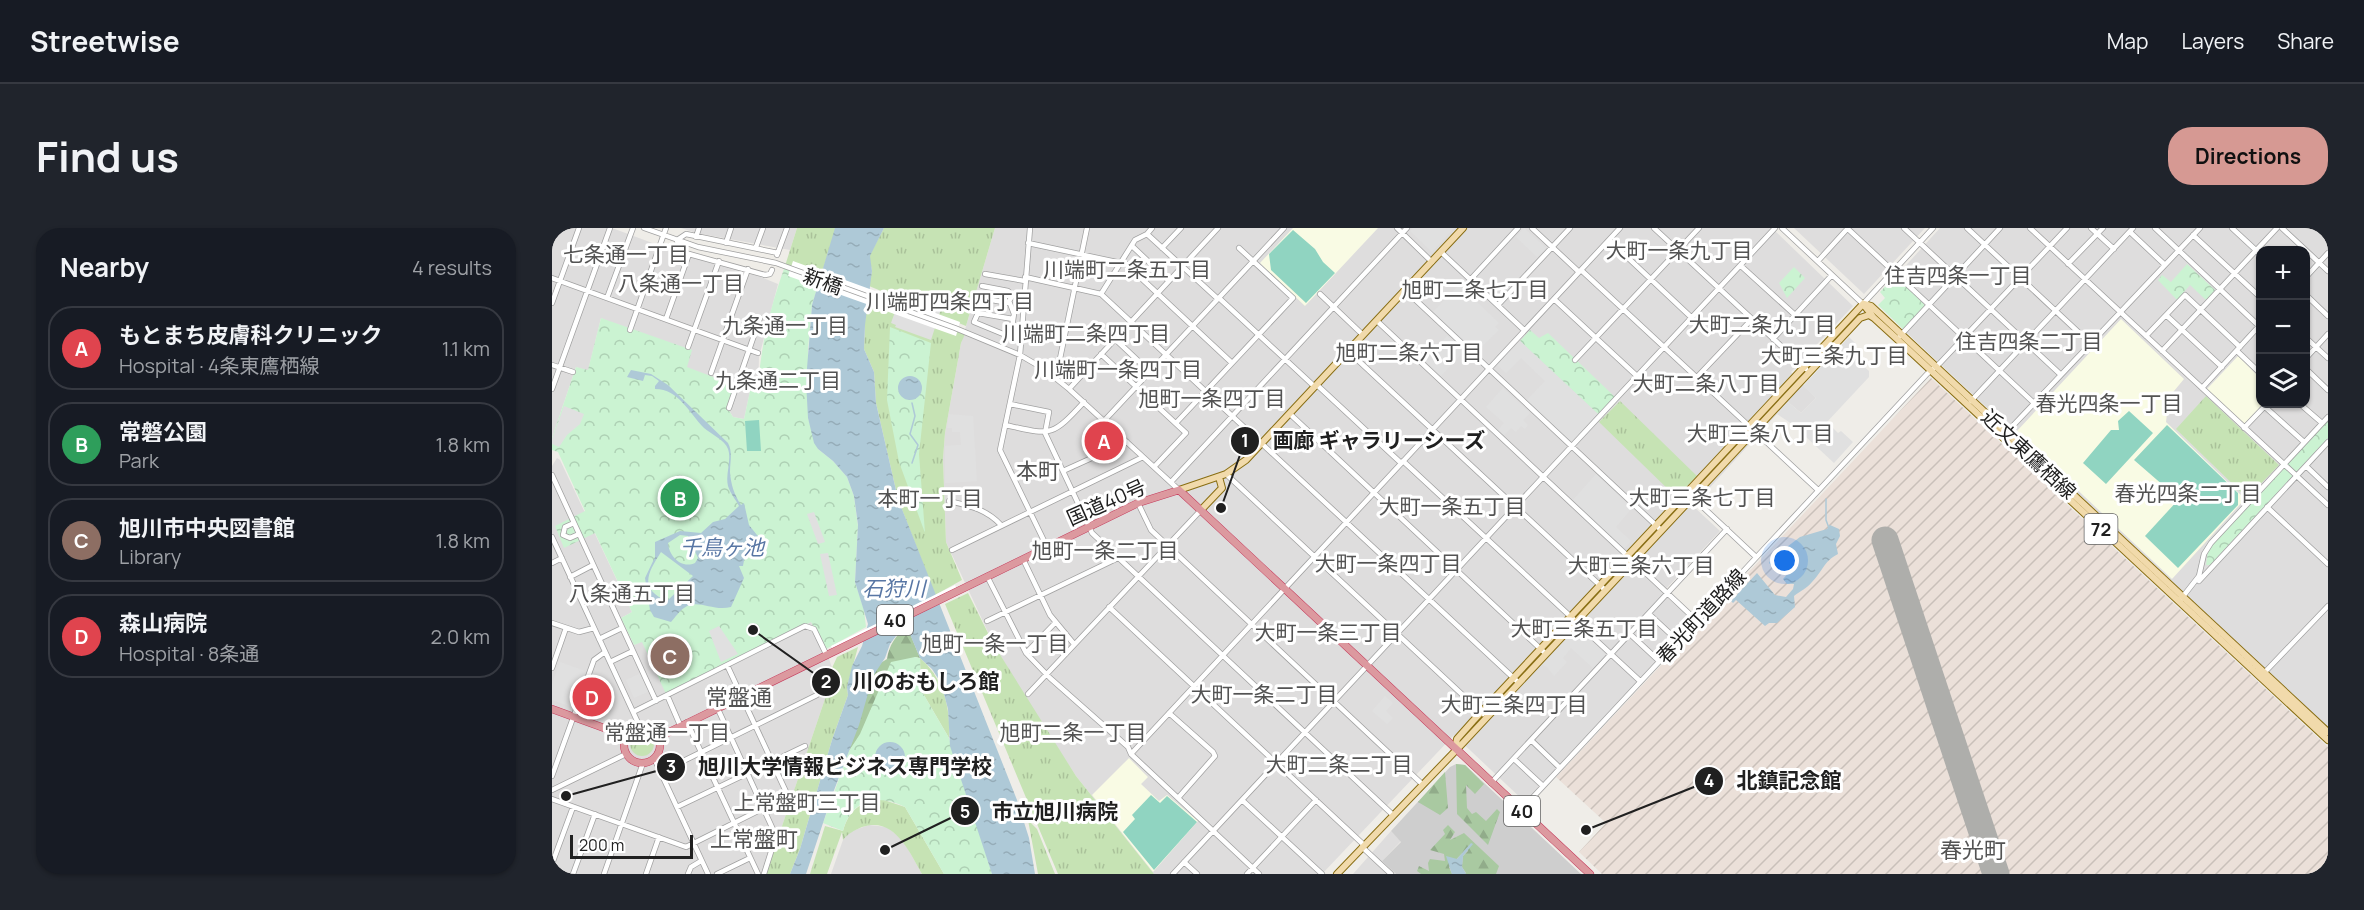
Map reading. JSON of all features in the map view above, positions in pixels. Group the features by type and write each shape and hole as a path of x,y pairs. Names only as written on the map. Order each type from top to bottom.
{"highway":[{"name":"国道40号","path":"658,736 1089,526 1138,503 1179,490"},
{"name":"40","path":"1179,490 1590,874"},
{"path":"552,709 626,736"},
{"path":"640,727 650,728 658,736 660,749 654,758 643,763 634,761 626,754 624,746 626,736 632,730 640,727"}],"main road":[{"path":"1179,490 1226,474 1246,460 1463,228"},
{"path":"1860,318 1863,304"},
{"path":"1807,370 1863,304"},
{"name":"72","path":"1863,304 1874,318"},
{"name":"近文東鷹栖線","path":"1863,304 1871,306 1899,337 2262,675 2328,740"},
{"path":"1337,874 1455,749 1457,739 1484,715 1544,652 1807,370 1860,318 1869,315 1874,318"},
{"name":"近文東鷹栖線","path":"1874,318 1899,337"},
{"path":"1201,510 1222,488 1219,477"},
{"name":"近文東鷹栖線","path":"2262,675 2328,732"}],"street":[{"path":"552,303 579,228"},
{"path":"552,390 610,228"},
{"path":"607,298 633,228"},
{"name":"新橋","path":"644,228 698,247 757,258 793,270 955,328 1020,355 1069,389 1179,490"},
{"path":"630,330 666,228"},
{"path":"696,237 699,228"},
{"path":"726,243 731,228"},
{"path":"756,247 763,228"},
{"path":"771,272 765,274 690,254 680,250 676,240 686,234 756,247 778,254 787,228"},
{"path":"1030,228 1020,355 1000,450 1047,547"},
{"path":"1056,378 1087,228"},
{"path":"1101,294 1135,240 1147,234 1152,228"},
{"path":"1162,248 1181,228"},
{"path":"1069,389 1218,228"},
{"path":"1275,228 1280,233"},
{"path":"1104,421 1284,228"},
{"path":"1397,228 1432,262"},
{"path":"1171,482 1407,228"},
{"path":"1470,280 1518,228"},
{"path":"1532,228 1623,308 1818,490"},
{"path":"1498,305 1570,228"},
{"path":"1131,754 1620,228"},
{"path":"1654,228 1807,370"},
{"path":"1575,360 1699,228"},
{"path":"1173,874 1775,228"},
{"name":"近文東鷹栖線","path":"1782,228 1863,304"},
{"path":"1818,261 1848,228 2034,403"},
{"path":"1904,228 2060,374"},
{"path":"1863,304 1933,228"},
{"path":"1967,228 2090,343"},
{"path":"1899,337 2000,228"},
{"path":"2030,228 2327,503"},
{"name":"春光町道路線","path":"1521,810 1818,490 2067,228"},
{"path":"2091,228 2114,249"},
{"path":"2068,264 2103,228"},
{"path":"2155,228 2256,322"},
{"path":"2004,435 2200,228"},
{"path":"2232,228 2256,250"},
{"path":"2263,246 2277,228"},
{"path":"2282,228 2328,271"},
{"path":"1970,403 2132,230 2165,265"},
{"path":"1147,234 1486,538 1640,681"},
{"path":"2193,235 2256,293"},
{"path":"1609,240 1692,318"},
{"path":"1028,243 1126,264 1232,363"},
{"path":"1132,246 1169,281"},
{"path":"1176,423 1293,298 1239,248"},
{"path":"1441,252 1524,330"},
{"path":"2310,273 2328,253"},
{"path":"666,320 690,254"},
{"path":"2162,351 2256,254"},
{"path":"688,347 719,261"},
{"path":"1741,266 1795,315"},
{"path":"711,373 748,269"},
{"path":"985,274 1025,279 1101,294 1516,681"},
{"path":"1773,339 1832,275"},
{"path":"552,278 758,353"},
{"path":"982,286 1008,291 1013,295 1024,294"},
{"path":"1405,290 1659,528"},
{"path":"1320,294 1364,335"},
{"path":"2146,336 2185,294 2256,368"},
{"path":"1009,303 1013,295"},
{"path":"980,297 1009,303"},
{"path":"1554,299 1638,377"},
{"path":"2310,299 2328,316"},
{"path":"1009,303 1014,314 1011,334 1008,336 974,322 978,313 1013,319"},
{"path":"2166,315 2222,367"},
{"path":"729,408 760,318"},
{"path":"1697,377 1752,319"},
{"path":"1377,321 1697,621"},
{"path":"2202,388 2256,330"},
{"path":"2310,354 2328,334"},
{"path":"1115,339 1150,372"},
{"path":"2310,342 2328,358"},
{"path":"1348,351 1603,588"},
{"path":"1101,354 1137,385 1186,433 1154,467"},
{"path":"552,365 573,372"},
{"path":"2310,373 2328,390"},
{"path":"1005,425 1045,433 1064,424 1084,402"},
{"path":"1010,404 1049,412 1045,433 1092,533 1393,815"},
{"path":"2244,428 2263,408"},
{"path":"2269,408 2304,442"},
{"path":"2305,408 2322,423"},
{"path":"1290,414 1544,652"},
{"path":"2192,587 2199,576 2204,554 2211,543 2328,417"},
{"path":"1063,471 1127,442"},
{"path":"2181,599 2328,442"},
{"path":"952,550 1143,457"},
{"path":"2306,466 2328,487"},
{"path":"1226,474 1484,715"},
{"path":"552,475 656,701"},
{"path":"552,494 559,491"},
{"path":"1690,495 1756,557"},
{"path":"949,501 981,509 1001,525"},
{"path":"1138,503 1151,531 1422,784"},
{"path":"2267,507 2328,564"},
{"path":"1028,694 1201,510"},
{"path":"563,535 565,527 574,523"},
{"path":"1491,783 1727,529"},
{"path":"579,534 570,538 563,535 552,540 640,727"},
{"path":"552,563 562,558"},
{"path":"987,621 1118,558"},
{"path":"1023,559 1055,623 1074,644"},
{"path":"2202,564 2211,567"},
{"path":"570,577 593,565"},
{"path":"987,576 1026,653 1046,674 1128,747 1131,754 1259,874"},
{"path":"583,603 606,593"},
{"path":"2262,675 2328,606"},
{"path":"1109,607 1316,800 1388,873"},
{"path":"1648,614 1678,641"},
{"path":"552,623 583,633 594,628"},
{"path":"1026,653 1055,623"},
{"path":"633,712 805,626 814,629 829,652"},
{"path":"552,668 566,628"},
{"path":"599,639 622,628"},
{"path":"1630,634 1659,661"},
{"path":"610,662 633,651"},
{"path":"552,776 594,660 605,652"},
{"path":"727,665 788,796"},
{"path":"667,695 701,752 758,874"},
{"path":"661,772 817,695"},
{"path":"717,707 776,836 764,874"},
{"path":"1169,712 1215,756 1178,798"},
{"path":"1531,740 1560,768"},
{"path":"677,807 805,746"},
{"path":"552,790 626,754"},
{"path":"654,758 708,874"},
{"path":"1514,759 1543,786"},
{"path":"604,874 643,763"},
{"path":"552,799 686,847 764,808"},
{"path":"1242,800 1322,874"},
{"path":"1247,874 1316,800"},
{"path":"552,864 573,807"},
{"path":"573,874 595,814"},
{"path":"646,874 659,837"},
{"path":"717,874 750,858"},
{"path":"688,874 691,867 701,861"},
{"path":"1184,862 1197,874"}],"shaded area":[{"path":"552,228 612,228 690,257 751,273 778,284 759,357 758,392 750,391 744,419 733,417 727,407 733,385 687,368 601,318 588,371 576,367 552,438"},
{"path":"681,228 797,228 790,250 696,233"},
{"path":"995,228 1772,228 1853,306 1791,372 1816,398 1801,413 1788,402 1693,506 1720,531 1662,593 1693,621 1525,802 1454,735 1322,874 1154,874 1076,776 1035,713 994,645 946,542 943,459 945,433 961,343"},
{"path":"1293,228 1378,228 1305,306 1260,263"},
{"path":"1413,228 1454,228 1432,252 1410,231"},
{"path":"1524,228 1546,248 1537,257 1516,237"},
{"path":"1794,228 1925,228 1864,294"},
{"path":"1940,228 2328,228 2328,728 1906,332 1932,304 1899,273"},
{"path":"1459,285 1499,323 1495,327 1499,330 1475,353 1433,312"},
{"path":"901,295 941,309 931,340 895,327 896,325 891,323"},
{"path":"2121,319 2184,379 2169,397 2166,422 2245,499 2172,579 2016,432"},
{"path":"1447,336 1464,351 1441,376 1420,356 1431,345 1435,349"},
{"path":"1849,337 1857,345 1849,353 1869,371 1869,377 1827,422 1838,433 1841,431 1853,442 1834,463 1792,424 1777,414 1788,402 1801,413 1816,398 1803,386"},
{"path":"1520,341 1599,415 1571,444 1526,401 1545,381 1521,358 1506,373 1497,365"},
{"path":"2238,356 2256,374 2256,408 2259,408 2244,424 2207,389"},
{"path":"1931,378 2328,747 2328,874 1602,874 1579,852 1606,823 1556,777"},
{"path":"1503,388 1530,413 1523,420 1528,425 1525,429 1521,426 1516,432 1511,428 1504,435 1498,430 1504,423 1486,407"},
{"path":"564,406 584,414 580,424 567,435 559,447 552,444 552,439"},
{"path":"949,414 973,416 977,481 945,483 945,446 961,445 960,432 952,432 952,428 947,428"},
{"path":"557,458 560,460 632,612 621,618 634,645 642,641 811,622 825,646 832,668 831,681 779,835 774,839 763,874 552,874 552,466"},
{"path":"1596,474 1632,508 1616,527 1631,541 1624,549 1573,500"},
{"path":"814,512 825,542 818,544 807,514"},
{"path":"828,553 837,595 829,596 820,554"},
{"path":"719,626 738,654 721,662 709,631"},
{"path":"1577,627 1606,654 1593,668 1571,648 1563,658 1567,662 1554,676 1547,667 1542,665"},
{"path":"560,662 588,672 575,708 552,700 552,684"},
{"path":"641,673 650,691 634,698 626,680"},
{"path":"1385,696 1393,703 1386,711 1393,718 1387,724 1372,711"},
{"path":"1129,758 1148,777 1141,784 1159,801 1167,795 1198,821 1153,872 1092,795"},
{"path":"1456,764 1465,765 1581,874 1396,874 1382,861 1401,842 1391,831 1450,767"},
{"path":"869,825 887,827 903,840 922,874 831,874 843,840 849,832"},
{"path":"1391,831 1401,841 1382,861 1396,874 1353,874"}],"green space":[{"path":"797,228 836,228 819,282 785,266"},
{"path":"884,228 995,228 966,326 869,286 872,271 869,256"},
{"path":"1293,230 1315,249 1323,262 1335,273 1306,303 1271,270 1269,254"},
{"path":"2187,264 2215,290 2206,300 2190,285 2177,300 2158,280 2162,275 2171,282"},
{"path":"785,266 819,282 812,305 808,349 808,418 818,449 847,477 854,496 858,526 855,582 864,610 866,627 826,649 811,622 666,694 642,642 634,645 621,618 632,612 595,533 564,548 555,526 585,511 558,452 552,450 552,438 576,367 588,370 601,318 692,350 687,367 734,385 727,407 733,417 744,419 750,391 758,391 767,328"},
{"path":"1794,267 1805,278 1787,298 1779,283"},
{"path":"1895,276 1925,305 1903,329 1878,305 1885,298 1880,292"},
{"path":"866,296 966,332 961,343 945,433 943,459 946,542 962,580 935,595 898,499 876,403 874,372 864,349"},
{"path":"890,327 931,343 919,454 925,533 899,462 887,400"},
{"path":"1530,330 1539,338 1548,333 1616,398 1599,415 1520,341"},
{"path":"2206,396 2279,465 2247,498 2176,429"},
{"path":"1620,401 1697,476 1676,497 1599,422"},
{"path":"2129,411 2153,433 2106,484 2083,463 2111,430 2119,430 2118,421"},
{"path":"2328,419 2328,438 2210,565 2206,565 2208,551 2214,542"},
{"path":"759,420 761,451 747,451 745,421"},
{"path":"2167,425 2238,493 2238,505 2178,568 2145,536 2179,499 2134,460"},
{"path":"968,593 994,645 1076,776 1154,874 1058,874 945,604"},
{"path":"907,626 920,658 915,657 849,751 873,676 879,664 887,659 894,641"},
{"path":"858,647 847,687 848,695 832,740 800,849 790,874 763,874 774,838 779,835 831,681 832,668 837,657"},
{"path":"920,658 935,675 944,694 949,715 949,738 921,690"},
{"path":"920,658 921,690 949,738 992,874 944,874 905,807 895,803 876,800 859,806 852,812 843,831 823,823 849,751 860,734 891,662"},
{"path":"642,732 650,736 654,744 650,752 642,756 634,752 630,744 634,736"},
{"path":"1456,764 1465,765 1484,784 1475,794 1466,785 1467,808 1472,814 1476,812 1486,821 1497,809 1500,812 1488,845 1457,814"},
{"path":"1445,772 1448,808 1440,815 1418,802"},
{"path":"1151,795 1160,803 1167,796 1197,822 1154,870 1123,832 1135,819 1132,815"},
{"path":"881,799 905,807 944,874 922,874 906,846 892,831 883,826 873,825 856,830 843,840 842,832 827,874 810,874 825,826 843,831 856,808 867,802"},
{"path":"1028,820 1037,829 1055,874 1038,874"},
{"path":"1448,825 1455,832 1450,840 1464,833 1499,866 1496,874 1464,874 1466,873 1462,867 1463,856 1468,851 1467,848 1449,867 1452,874 1421,874 1417,871 1419,866 1429,871 1430,859 1445,861 1444,854 1430,850 1445,834 1443,830"}],"water":[{"name":"石狩川","path":"835,228 884,228 870,256 872,271 864,349 874,372 876,403 898,499 1017,800 1029,838 1035,874 992,874 950,746 948,709 941,683 932,669 920,658 907,627 899,632 890,644 885,658 873,676 859,725 806,874 790,874 800,849 832,740 848,695 847,687 852,666 862,646 868,624 855,582 858,525 854,496 847,477 814,443 808,418 806,381 812,305"},
{"name":"千鳥ヶ池","path":"631,370 651,374 668,385 730,447 733,489 741,505 744,503 749,525 761,540 761,543 748,552 743,566 739,566 744,578 731,607 689,605 680,611 671,622 654,617 650,610 645,578 655,557 655,542 680,531 701,533 713,522 725,519 739,506 728,486 729,453 724,443 704,428 677,397 655,389 659,381 652,376 645,375 643,381 627,377","holes":["680,535 688,536 698,558 695,563 681,563 673,557 668,543","661,552 693,576 667,601 652,591 648,580 652,567"]},
{"path":"910,376 915,377 921,383 921,393 915,399 910,400 905,399 899,393 898,388 899,383 905,377"},
{"path":"1830,525 1839,529 1840,536 1836,544 1838,554 1826,563 1810,584 1794,596 1795,607 1777,623 1769,623 1765,626 1736,600 1733,603 1731,601 1757,573 1775,595 1786,597 1794,584 1787,584 1783,579 1792,569 1791,565 1785,562 1774,568 1769,563 1771,559 1800,537 1827,529"},
{"path":"890,742 901,746 905,757 901,768 890,772 879,768 875,757 879,746"},
{"path":"1471,843 1473,844 1463,856 1462,867 1466,874 1452,874 1446,856 1457,859"}],"pier":[{"path":"793,261 960,322 956,336 788,276"},
{"path":"955,585 959,594 835,655 831,646"}],"waterway":[{"path":"912,403 915,416 910,434 918,445 912,463"},
{"path":"1826,499 1826,520 1829,528"}],"runway":[{"path":"1885,540 1996,874"}],"place":[{"name":"もとまち皮膚科クリニック","path":"1104,441"},
{"name":"常磐公園","path":"680,498"},
{"name":"画廊 ギャラリーシーズ","path":"1221,508"},
{"name":"川のおもしろ館","path":"753,630"},
{"name":"旭川市中央図書館","path":"670,656"},
{"name":"森山病院","path":"592,697"},
{"name":"旭川大学情報ビジネス専門学校","path":"566,796"},
{"name":"北鎮記念館","path":"1586,830"},
{"name":"市立旭川病院","path":"885,850"}],"district":[{"name":"大町一条九丁目","path":"1679,250"},
{"name":"七条通一丁目","path":"626,254"},
{"name":"川端町二条五丁目","path":"1127,269"},
{"name":"住吉四条一丁目","path":"1958,275"},
{"name":"八条通一丁目","path":"681,283"},
{"name":"旭町二条七丁目","path":"1475,289"},
{"name":"川端町四条四丁目","path":"950,301"},
{"name":"大町二条九丁目","path":"1762,324"},
{"name":"九条通一丁目","path":"785,325"},
{"name":"川端町二条四丁目","path":"1086,333"},
{"name":"住吉四条二丁目","path":"2029,341"},
{"name":"旭町二条六丁目","path":"1409,352"},
{"name":"大町三条九丁目","path":"1834,355"},
{"name":"川端町一条四丁目","path":"1118,369"},
{"name":"九条通二丁目","path":"778,380"},
{"name":"大町二条八丁目","path":"1706,383"},
{"name":"旭町一条四丁目","path":"1212,398"},
{"name":"春光四条一丁目","path":"2109,403"},
{"name":"大町三条八丁目","path":"1760,433"},
{"name":"本町","path":"1038,471"},
{"name":"春光四条二丁目","path":"2188,493"},
{"name":"大町三条七丁目","path":"1702,497"},
{"name":"本町一丁目","path":"930,498"},
{"name":"大町一条五丁目","path":"1452,506"},
{"name":"旭町一条二丁目","path":"1105,550"},
{"name":"大町一条四丁目","path":"1388,563"},
{"name":"大町三条六丁目","path":"1641,565"},
{"name":"八条通五丁目","path":"632,593"},
{"name":"大町三条五丁目","path":"1584,628"},
{"name":"大町一条三丁目","path":"1328,632"},
{"name":"旭町一条一丁目","path":"995,643"},
{"name":"大町一条二丁目","path":"1264,694"},
{"name":"常盤通","path":"739,697"},
{"name":"大町三条四丁目","path":"1514,704"},
{"name":"常盤通一丁目","path":"667,732"},
{"name":"旭町二条一丁目","path":"1073,732"},
{"name":"大町二条二丁目","path":"1339,764"},
{"name":"上常盤町三丁目","path":"807,802"},
{"name":"上常盤町","path":"754,839"},
{"name":"春光町","path":"1973,850"}]}
